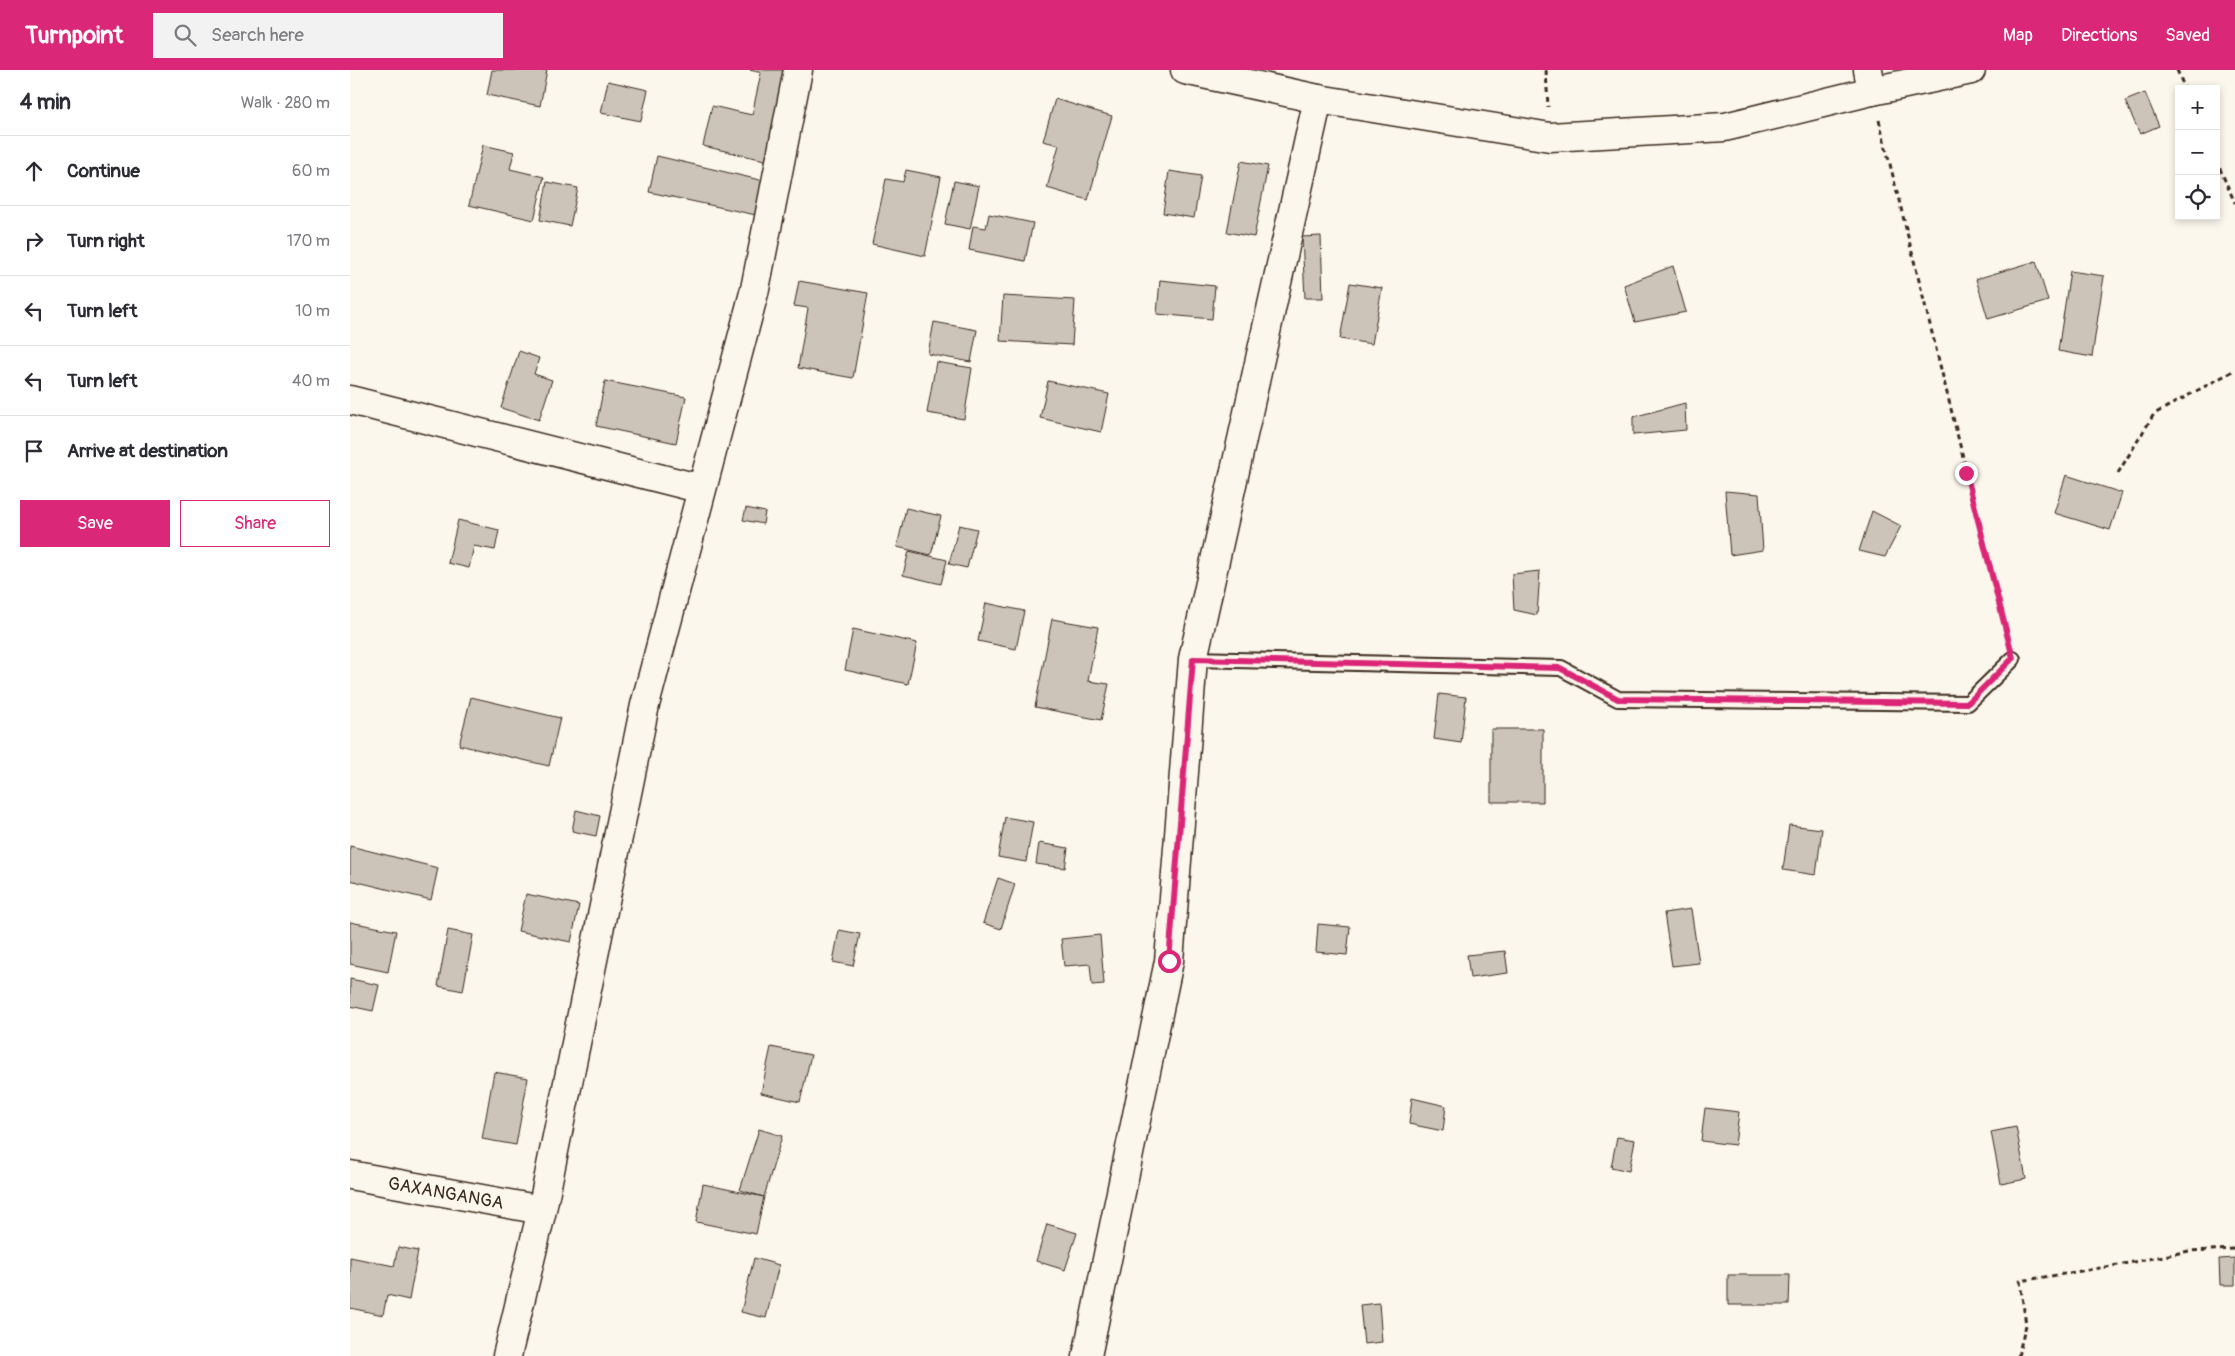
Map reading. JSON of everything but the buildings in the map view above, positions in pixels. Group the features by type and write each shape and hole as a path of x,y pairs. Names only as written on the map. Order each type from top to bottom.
{"street":[{"path":"507,1356 542,1210 645,705 755,289 798,70"},
{"path":"1185,70 1318,99 1550,137 1725,127 1870,80 1971,70"},
{"path":"1087,1356 1169,961 1193,659 1318,99"},
{"path":"350,400 702,489"},
{"name":"GAXANGANGA","path":"350,1175 542,1210"}],"lane":[{"path":"1193,659 1560,668 1618,699 1968,703 2013,658"}],"path":[{"path":"1546,70 1550,137"},
{"path":"2177,70 2183,85"},
{"path":"1870,80 2013,658"},
{"path":"2220,169 2235,203"},
{"path":"2118,473 2154,414 2235,370"},
{"path":"2018,1356 2026,1325 2020,1281 2189,1251 2235,1249"}],"route":[{"path":"1169,961 1193,659 1560,668 1618,699 1968,703 2013,658 1966,473"}]}
